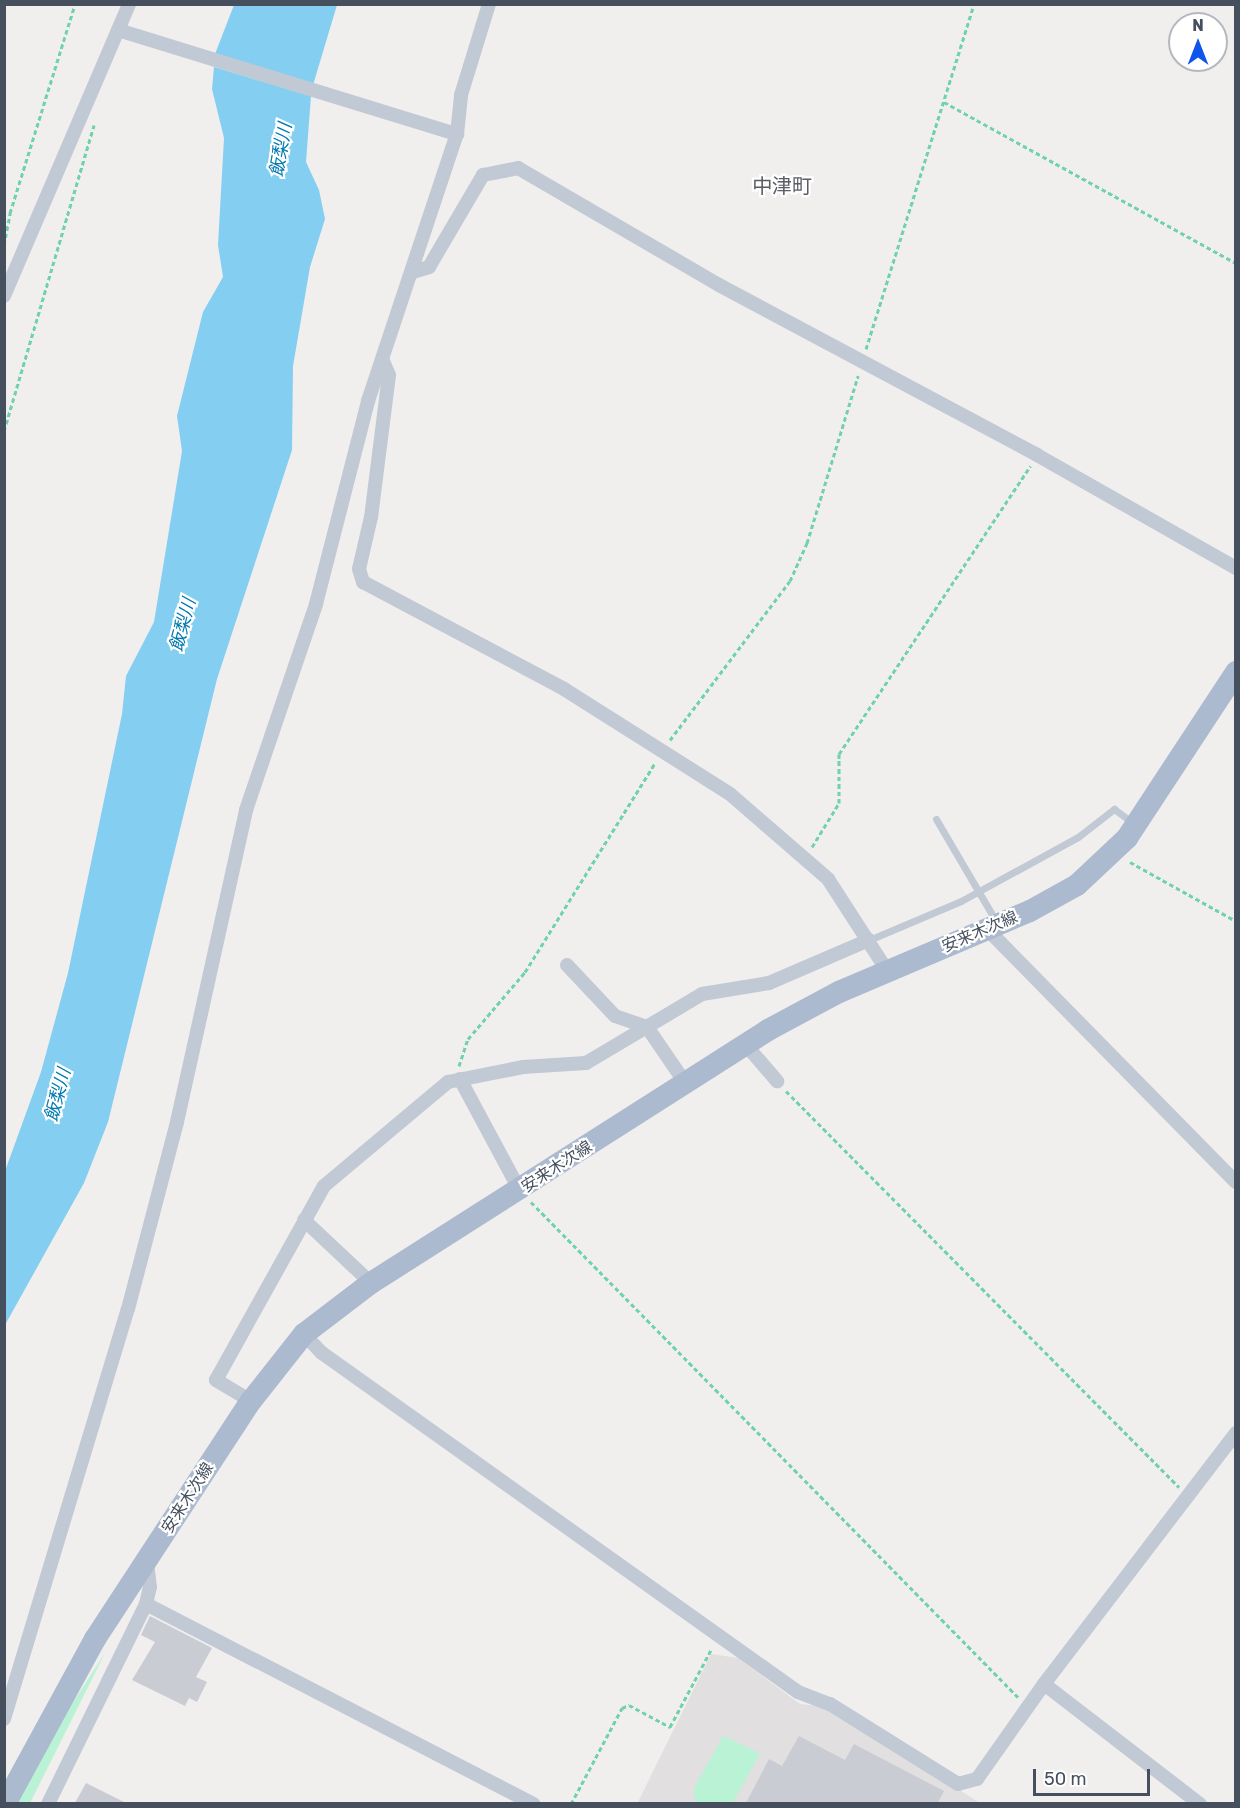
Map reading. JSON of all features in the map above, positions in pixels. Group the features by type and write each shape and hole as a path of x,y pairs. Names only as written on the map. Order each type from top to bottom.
{"main road":[{"name":"安来木次線","path":"5,1803 94,1639 251,1401 304,1334 371,1283 520,1191 746,1045 839,992 1058,897 1114,853 1137,825 1236,672"}],"street":[{"path":"120,4 122,31"},
{"path":"4,296 122,31 129,4"},
{"path":"4,1719 128,1309 177,1122 246,810 316,604 368,401 413,272 457,134 461,95 489,4"},
{"path":"122,31 457,134"},
{"path":"413,272 429,267 483,175 518,168 719,285 1037,454 1236,568"},
{"path":"383,361 389,375 371,517 359,568 363,582 564,689 730,794 808,857 869,940 888,972"},
{"path":"993,927 1236,1182"},
{"path":"251,1401 216,1380 304,1220 329,1181 448,1082 586,1063 702,994 769,983 869,940"},
{"path":"567,965 615,1016 647,1027 686,1084"},
{"path":"746,1045 777,1081"},
{"path":"460,1079 520,1191"},
{"path":"304,1220 371,1283"},
{"path":"304,1334 322,1353 798,1692 831,1704 958,1784 977,1779 1044,1684 1236,1433"},
{"path":"48,1803 146,1604 150,1587 147,1561"},
{"path":"146,1604 534,1803"},
{"path":"1044,1684 1200,1803"}],"lane":[{"path":"869,940 978,891 1078,837 1114,809 1137,825"},
{"path":"936,819 978,891 993,927"}],"path":[{"path":"4,245 10,213 75,4"},
{"path":"460,1079 468,1039 525,972 662,751 790,581 807,543 974,4"},
{"path":"944,102 1236,263"},
{"path":"4,431 96,119"},
{"path":"808,857 839,803 839,754 1037,454"},
{"path":"1114,853 1236,921"},
{"path":"777,1081 1176,1484"},
{"path":"520,1191 1029,1707"},
{"path":"570,1803 622,1707 629,1705 670,1727 720,1635"}],"shaded area":[{"path":"711,1654 738,1658 800,1704 828,1707 980,1803 637,1804"}],"green space":[{"path":"105,1653 30,1803 15,1804 57,1727"},
{"path":"723,1736 760,1753 733,1803 700,1803 694,1799 694,1788"}],"water":[{"path":"234,5 337,5 313,85 215,54"},
{"name":"飯梨川","path":"214,67 311,96 306,162 319,190 325,219 310,267 293,366 292,450 217,679 108,1122 84,1183 5,1325 5,1171 41,1072 68,973 122,714 126,676 154,622 182,451 177,416 203,312 223,277 218,245 224,138 212,89"}],"building":[{"path":"150,1616 212,1648 196,1677 207,1682 197,1702 189,1698 185,1706 132,1680 155,1642 141,1635"},
{"path":"799,1736 845,1760 854,1744 944,1791 938,1803 746,1803 769,1759 782,1766"},
{"path":"86,1783 126,1803 75,1803"}],"district":[{"name":"中津町","path":"782,186"}]}
